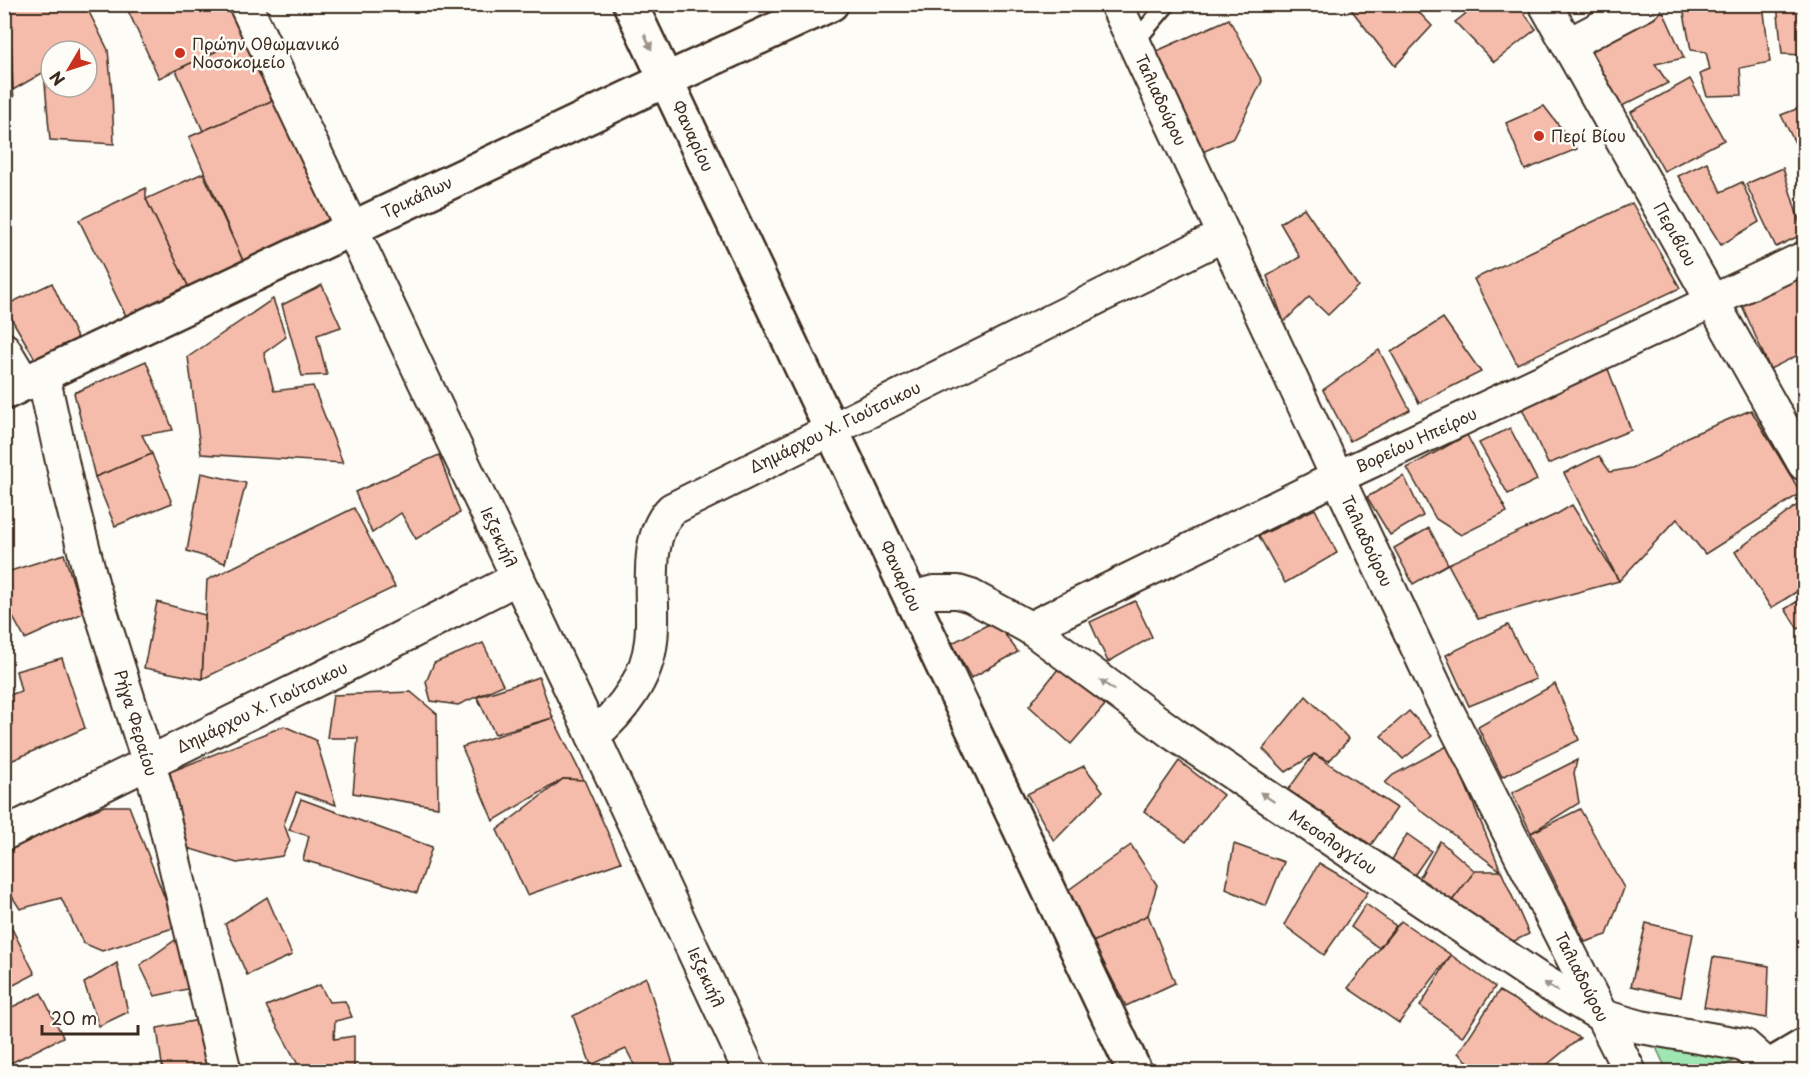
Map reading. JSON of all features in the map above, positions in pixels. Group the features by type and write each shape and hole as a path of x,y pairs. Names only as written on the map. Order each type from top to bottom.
{"main road":[{"name":"Φαναρίου","path":"630,4 1135,1071"},
{"name":"Τρικάλων","path":"24,384 351,228 831,4"},
{"path":"1764,1069 1804,1046"}],"street":[{"name":"Ιεζεκιήλ","path":"245,4 750,1071"},
{"name":"Ταλιαδούρου","path":"1116,4 1437,690 1630,1071"},
{"name":"Περιβίου","path":"1545,4 1804,464"},
{"path":"1569,44 1645,4"},
{"name":"Δημάρχου Χ. Γιούτσικου","path":"593,736 626,702 642,674 651,642 654,544 665,516 683,502 1224,235"},
{"name":"Βορείου Ηπείρου","path":"1029,628 1338,477 1804,258"},
{"name":"Ρήγα Φεραίου","path":"4,349 24,384 67,484 93,586 149,763 225,1071"},
{"name":"Δημάρχου Χ. Γιούτσικου","path":"4,834 518,578"},
{"name":"Μεσολογγίου","path":"911,598 934,592 958,592 971,596 1029,628 1193,748 1536,977 1602,1016 1641,1027 1744,1045 1764,1069"}],"lane":[{"path":"1134,43 1167,4"}],"green space":[{"path":"1654,1043 1735,1060 1715,1071 1667,1071"}],"building":[{"path":"18,4 85,4 108,50 114,144 50,140 46,99 99,99 99,39 39,39 39,75 13,90 10,9"},
{"name":"Πρώην Οθωμανικό Νοσοκομείο","path":"125,4 234,4 249,36 159,78"},
{"path":"1354,4 1411,4 1432,26 1395,66 1350,8"},
{"path":"1464,4 1501,4 1502,6 1517,4 1536,29 1494,62 1455,22 1469,11"},
{"path":"1712,4 1763,4 1770,62 1740,68 1742,95 1707,96 1700,74 1710,70 1706,52 1691,50 1683,8"},
{"path":"1777,4 1804,4 1804,55 1782,54"},
{"path":"1663,11 1684,58 1655,64 1668,83 1616,109 1586,45"},
{"path":"1229,19 1262,81 1234,138 1196,155 1150,54"},
{"path":"4,34 14,97 4,100"},
{"path":"249,36 278,98 203,131 176,70"},
{"path":"1690,79 1724,140 1664,171 1631,112"},
{"path":"278,98 334,224 244,263 189,137"},
{"name":"Περί Βίου","path":"1544,106 1577,149 1525,170 1506,123"},
{"path":"1804,106 1804,161 1781,115"},
{"path":"1707,162 1721,192 1742,182 1759,222 1721,245 1678,176"},
{"path":"1783,168 1803,234 1776,247 1746,184"},
{"path":"203,173 244,263 190,290 146,199"},
{"path":"146,188 146,199 190,290 128,320 79,220"},
{"path":"1632,203 1680,288 1517,364 1474,279"},
{"path":"1304,208 1358,286 1328,315 1309,297 1284,322 1267,276 1300,257 1280,223"},
{"path":"1804,275 1804,352 1770,369 1740,301"},
{"path":"52,283 79,342 38,364 4,306"},
{"path":"322,285 341,327 317,335 327,375 302,376 282,305"},
{"path":"273,299 286,337 264,353 274,391 313,386 343,463 201,454 188,357"},
{"path":"1443,318 1481,372 1419,403 1391,352"},
{"path":"1379,350 1410,410 1350,441 1323,390"},
{"path":"146,361 173,430 142,435 152,454 95,477 74,393"},
{"path":"1608,369 1631,430 1548,464 1519,402"},
{"path":"1751,410 1801,493 1705,554 1677,519 1619,581 1564,473 1599,456 1610,472 1632,468 1659,456 1689,436"},
{"path":"1510,428 1537,480 1508,494 1479,443"},
{"path":"1467,435 1507,512 1461,535 1436,519 1407,468"},
{"path":"152,454 172,503 115,526 95,477"},
{"path":"439,455 460,513 416,539 401,513 372,533 355,492"},
{"path":"201,473 246,483 225,563 187,551"},
{"path":"1404,476 1423,516 1390,535 1367,497"},
{"path":"1804,500 1804,587 1771,608 1735,552"},
{"path":"1572,505 1619,581 1478,619 1448,564"},
{"path":"354,508 395,587 202,679 207,580"},
{"path":"1315,509 1337,553 1285,583 1259,536"},
{"path":"1429,528 1448,564 1413,584 1394,548"},
{"path":"64,554 83,613 25,639 4,601 4,573"},
{"path":"1804,597 1804,626 1798,629 1785,609"},
{"path":"1135,601 1152,637 1108,662 1090,622"},
{"path":"157,602 205,615 202,679 144,668"},
{"path":"995,621 1018,652 971,678 952,643"},
{"path":"1508,625 1536,679 1469,706 1446,655"},
{"path":"483,643 503,685 458,705 431,701 426,682 434,663"},
{"path":"62,658 85,728 4,764 4,697 21,691 16,671"},
{"path":"1058,669 1105,705 1071,744 1029,706"},
{"path":"539,677 553,718 495,734 477,697"},
{"path":"1555,684 1579,740 1502,777 1478,727"},
{"path":"411,692 437,714 438,807 353,793 358,738 327,738 333,695"},
{"path":"1306,696 1349,739 1329,761 1314,754 1286,772 1263,749"},
{"path":"1409,711 1432,736 1403,759 1381,736"},
{"path":"553,718 584,780 563,779 493,821 462,747"},
{"path":"284,726 316,740 336,805 296,792 284,824 290,841 282,856 237,863 184,847 170,772"},
{"path":"1449,745 1501,871 1385,783 1393,775"},
{"path":"1314,754 1397,808 1371,845 1288,790"},
{"path":"1577,760 1574,773 1579,803 1531,833 1512,793"},
{"path":"1179,761 1223,795 1186,842 1144,811"},
{"path":"1084,766 1103,791 1054,841 1027,794"},
{"path":"563,779 584,780 621,862 527,895 497,830"},
{"path":"301,799 432,847 417,893 303,860 309,836 289,830"},
{"path":"104,806 129,806 176,927 102,951 83,943 61,898 20,909 4,884 4,849"},
{"path":"1580,809 1624,888 1607,935 1585,942 1531,833"},
{"path":"1407,834 1431,851 1413,877 1390,863"},
{"path":"1440,841 1475,871 1448,906 1418,881"},
{"path":"1234,844 1284,862 1266,906 1226,889"},
{"path":"1131,845 1157,885 1148,915 1093,942 1067,891"},
{"path":"1319,863 1368,892 1324,955 1284,925"},
{"path":"1475,871 1501,871 1529,934 1512,942 1448,906"},
{"path":"267,897 292,955 247,975 225,924"},
{"path":"1366,904 1396,926 1379,948 1351,927"},
{"path":"4,913 35,974 4,990"},
{"path":"1148,915 1175,983 1126,1006 1093,942"},
{"path":"1401,921 1451,955 1399,1023 1348,988"},
{"path":"1646,923 1693,934 1681,997 1631,986"},
{"path":"178,938 192,988 155,996 140,965"},
{"path":"1451,955 1495,987 1462,1037 1420,1006"},
{"path":"1713,957 1769,966 1767,1018 1704,1007"},
{"path":"117,963 128,1012 99,1026 84,983"},
{"path":"646,977 673,1064 638,1072 626,1049 591,1065 573,1016"},
{"path":"320,985 329,1002 345,1001 352,1017 335,1021 334,1039 354,1036 354,1067 302,1072 266,1006"},
{"path":"1499,991 1580,1038 1538,1072 1480,1072 1458,1053"},
{"path":"41,993 63,1037 5,1066 4,1011"},
{"path":"199,1020 207,1072 163,1072 157,1028"}],"place":[{"name":"Πρώην Οθωμανικό Νοσοκομείο","path":"180,53"},
{"name":"Περί Βίου","path":"1539,136"}]}
